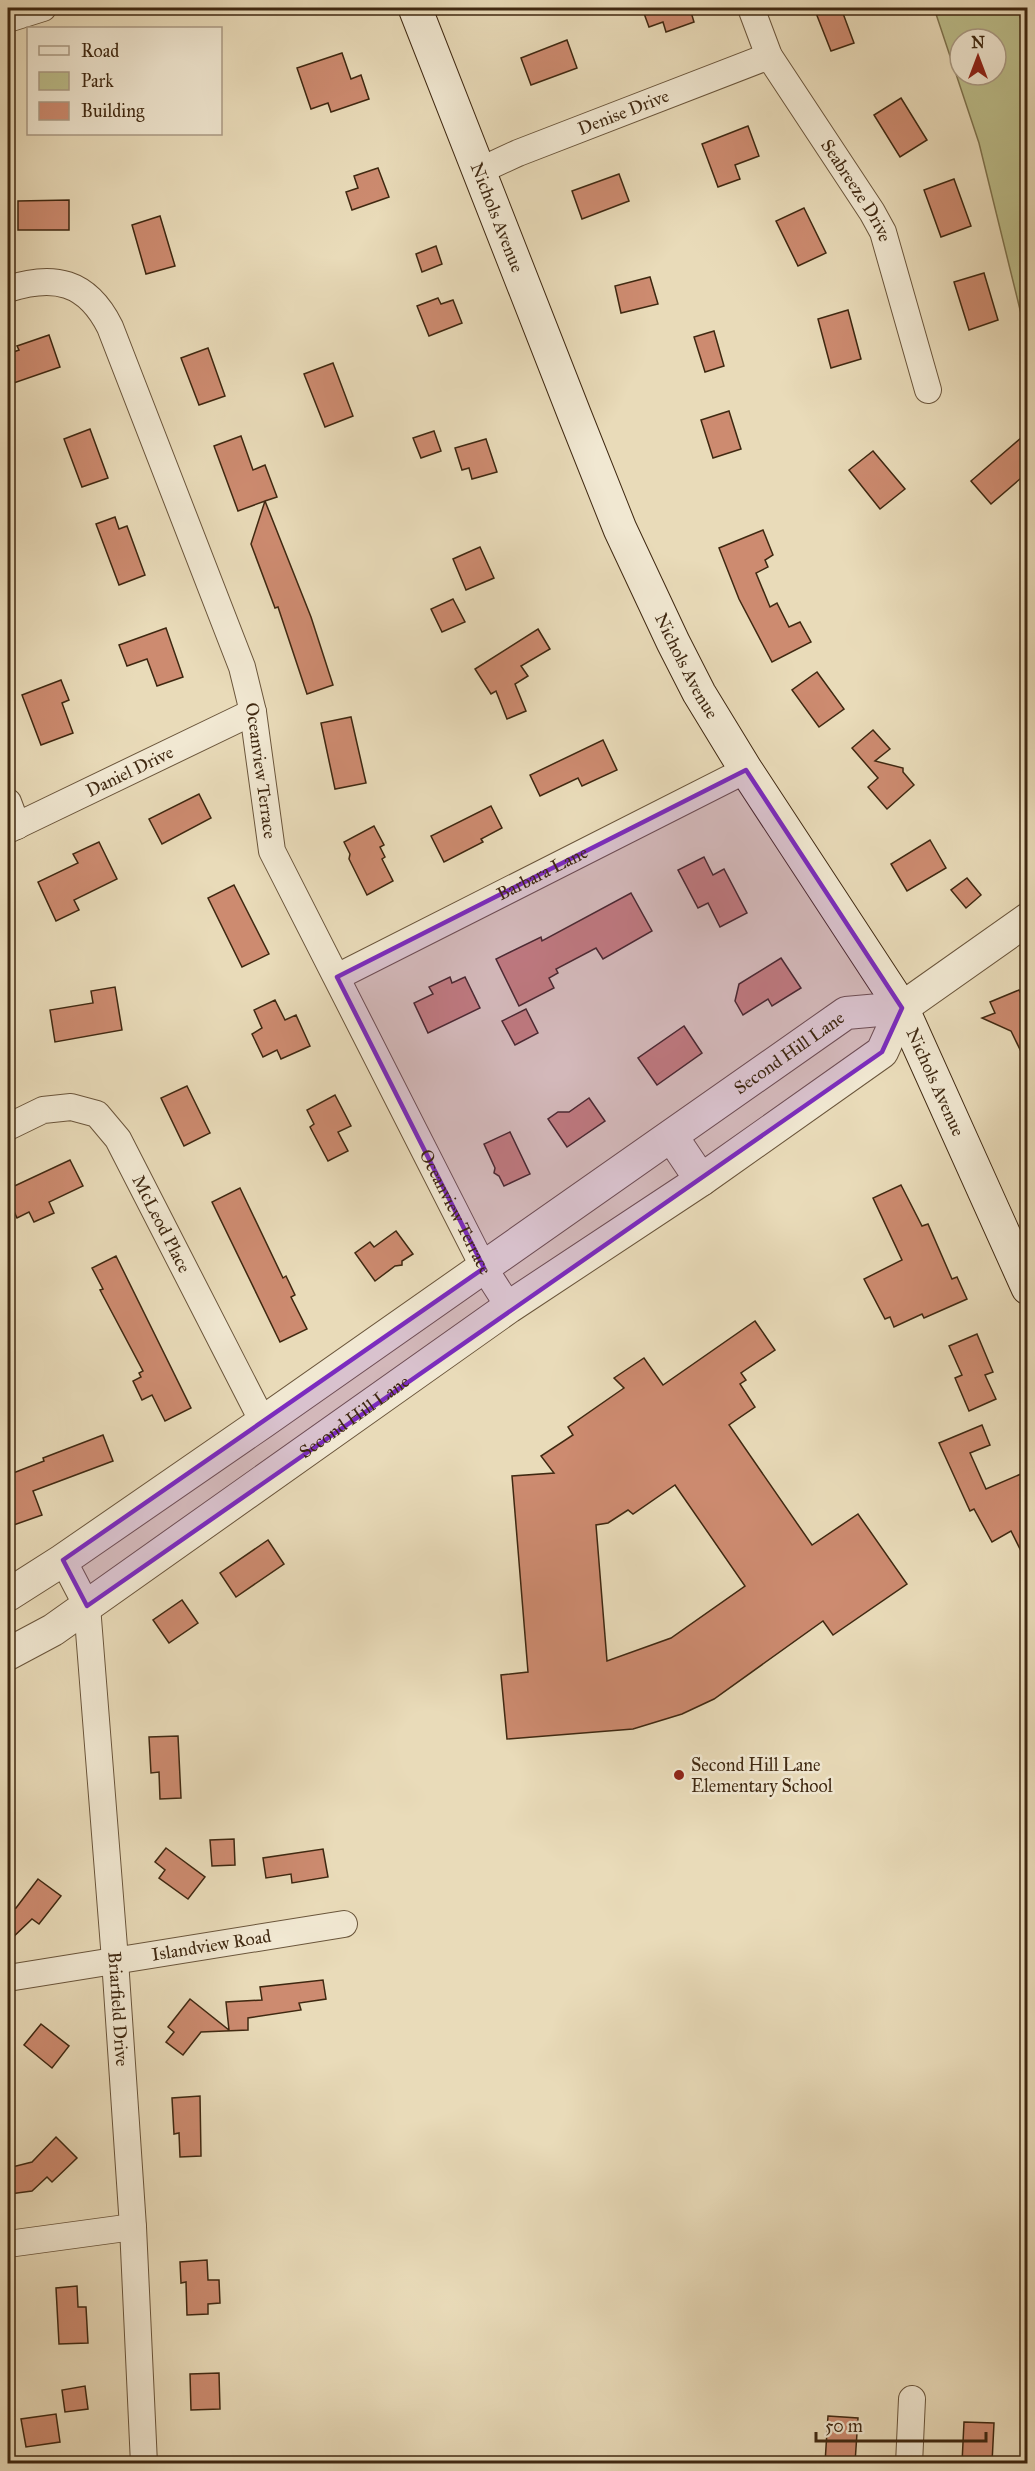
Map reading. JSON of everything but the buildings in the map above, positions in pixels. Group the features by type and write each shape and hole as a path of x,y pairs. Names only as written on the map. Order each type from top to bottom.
{"main road":[{"name":"Nichols Avenue","path":"415,8 620,529 673,642 699,693 746,770 902,1008 1028,1288"}],"street":[{"path":"8,19 43,8"},
{"name":"Seabreeze Drive","path":"751,8 769,56 873,212 883,232 927,390"},
{"name":"Denise Drive","path":"479,171 518,153 769,56"},
{"name":"Oceanview Terrace","path":"8,289 41,281 66,284 87,295 104,314 242,667 253,712 272,851 484,1268 509,1307"},
{"name":"Daniel Drive","path":"12,828 253,712"},
{"name":"Barbara Lane","path":"337,977 746,770"},
{"path":"8,802 12,828"},
{"path":"902,1008 1028,919"},
{"name":"Second Hill Lane","path":"8,1595 63,1560 263,1422 672,1137 846,1012 902,1008 882,1052 701,1180 509,1307 53,1630 8,1654"},
{"name":"McLeod Place","path":"8,1127 43,1110 71,1107 97,1114 118,1139 263,1422"},
{"path":"672,1137 701,1180"},
{"path":"263,1422 296,1460"},
{"name":"Briarfield Drive","path":"63,1560 87,1606 115,1960 133,2228 144,2463"},
{"name":"Islandview Road","path":"8,1978 344,1924"},
{"path":"8,2244 133,2228"},
{"path":"909,2463 912,2399"}],"highlighted area":[{"path":"746,770 902,1008 882,1052 87,1606 63,1560 484,1268 337,977"}],"green space":[{"path":"934,8 1018,8 1028,50 1027,338 979,143 960,87 1008,87 1008,27 948,27 948,50"}],"place":[{"name":"Second Hill Lane Elementary School","path":"679,1775"}]}
